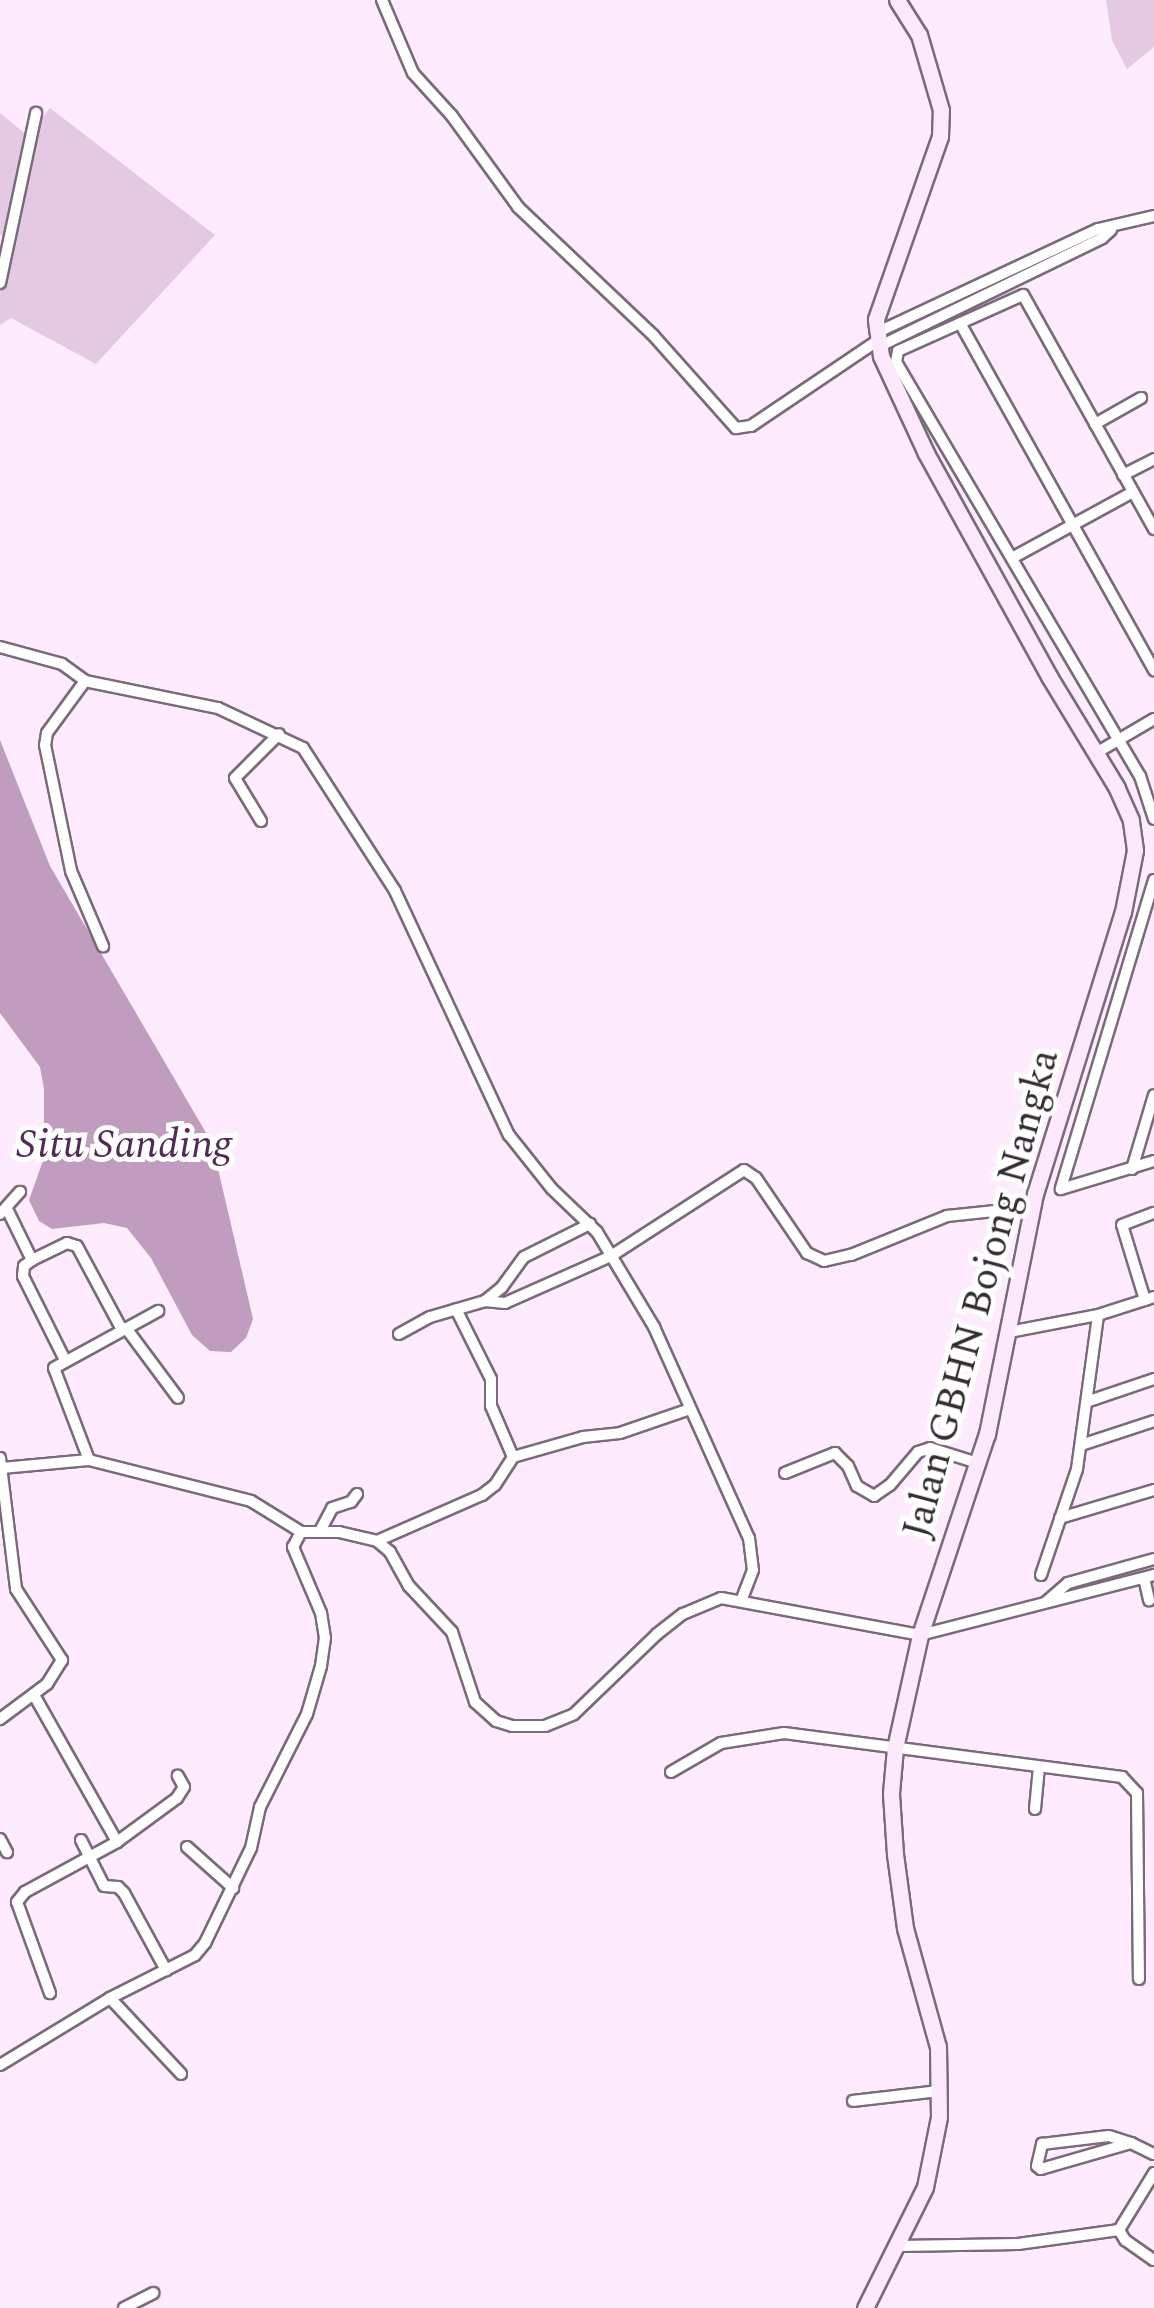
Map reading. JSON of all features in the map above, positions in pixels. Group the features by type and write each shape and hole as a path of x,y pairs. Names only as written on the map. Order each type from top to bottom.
{"street":[{"path":"382,0 413,72 452,116 518,207 652,336 736,428 752,426 877,340 1098,229 1116,228 1154,216"},
{"path":"877,340 885,288 933,167 940,136 941,110 919,34 896,0"},
{"path":"0,284 36,114"},
{"path":"1153,526 1022,294 898,351 896,362 1140,776 1154,819"},
{"path":"960,323 1154,670"},
{"name":"Jalan GBHN Bojong Nangka","path":"866,2308 899,2246 932,2166 940,2091 934,2028 904,1928 894,1854 891,1792 895,1748 920,1635 978,1463 1010,1332 1034,1201 1132,871 1131,820 926,453 877,340"},
{"path":"1094,424 1141,398"},
{"path":"1124,475 1154,459"},
{"path":"1012,558 1132,492"},
{"path":"0,647 62,664 85,682 218,708 304,748 395,890 509,1135 552,1189 590,1224 654,1326 749,1538 753,1570 742,1598"},
{"path":"85,682 48,733 45,745 65,850 103,946"},
{"path":"1096,753 1154,719"},
{"path":"260,820 235,778 279,734"},
{"path":"1061,1189 1153,886"},
{"path":"1132,1169 1154,1095"},
{"path":"399,1334 430,1317 456,1309 486,1301 505,1303 612,1256 744,1170 756,1178 807,1253 824,1261 851,1255 947,1216 1034,1201 1061,1189 1154,1162"},
{"path":"20,1192 3,1212 32,1260"},
{"path":"1143,1296 1122,1225 1154,1213"},
{"path":"486,1301 502,1287 524,1256 590,1224"},
{"path":"65,1360 24,1276 24,1266 66,1243 77,1246 124,1329 178,1398"},
{"path":"1010,1332 1098,1314 1143,1296 1154,1284"},
{"path":"456,1309 491,1379 491,1406 513,1458"},
{"path":"89,1460 52,1373 65,1360 158,1311"},
{"path":"1042,1575 1081,1444 1098,1314"},
{"path":"1089,1402 1154,1379"},
{"path":"377,1542 482,1495 495,1485 513,1458 583,1437 620,1433 690,1409"},
{"path":"1081,1444 1154,1421"},
{"path":"785,1474 835,1453 848,1466 856,1486 874,1496 890,1485 918,1452 930,1448 978,1463"},
{"path":"0,1718 34,1695 59,1670 62,1660 16,1588 4,1543 1,1463 89,1460 251,1501 301,1532 320,1531 377,1542 390,1552 409,1586 452,1632 475,1702 496,1721 512,1726 560,1722 603,1690 616,1669 683,1614 720,1598 742,1598 834,1622 920,1635 1149,1577 1147,1600"},
{"path":"1060,1518 1154,1490"},
{"path":"320,1531 332,1508 351,1502 356,1494"},
{"path":"0,2065 110,1998 200,1950 251,1848 260,1807 307,1714 324,1655 321,1613 293,1547 301,1532"},
{"path":"1046,1603 1068,1583 1154,1560"},
{"path":"34,1695 118,1842"},
{"path":"671,1772 722,1744 753,1735 784,1733 1122,1777 1134,1786 1139,1978"},
{"path":"1035,1809 1038,1766"},
{"path":"50,1993 17,1902 25,1892 118,1842 177,1798 184,1787 178,1776"},
{"path":"0,1839 7,1852"},
{"path":"81,1840 104,1886 118,1887 124,1893 166,1970"},
{"path":"187,1847 233,1888"},
{"path":"110,1998 181,2074"},
{"path":"852,2101 940,2091"},
{"path":"1132,2142 1041,2169 1037,2166 1042,2144 1109,2136 1132,2142 1154,2154"},
{"path":"1119,2230 1154,2173"},
{"path":"899,2246 1018,2244 1119,2230"},
{"path":"1119,2230 1125,2240 1154,2260"},
{"path":"124,2308 153,2293"}],"shaded area":[{"path":"1106,0 1154,0 1154,47 1127,69 1112,40"},
{"path":"50,108 215,235 96,364 11,318 0,325 0,258 8,241 0,234 0,113 28,136"}],"water":[{"name":"Situ Sanding","path":"0,740 50,866 212,1143 253,1319 246,1338 231,1352 210,1351 192,1335 151,1258 127,1228 104,1223 52,1229 39,1221 29,1200 44,1158 44,1089 40,1067 0,1013"}]}
